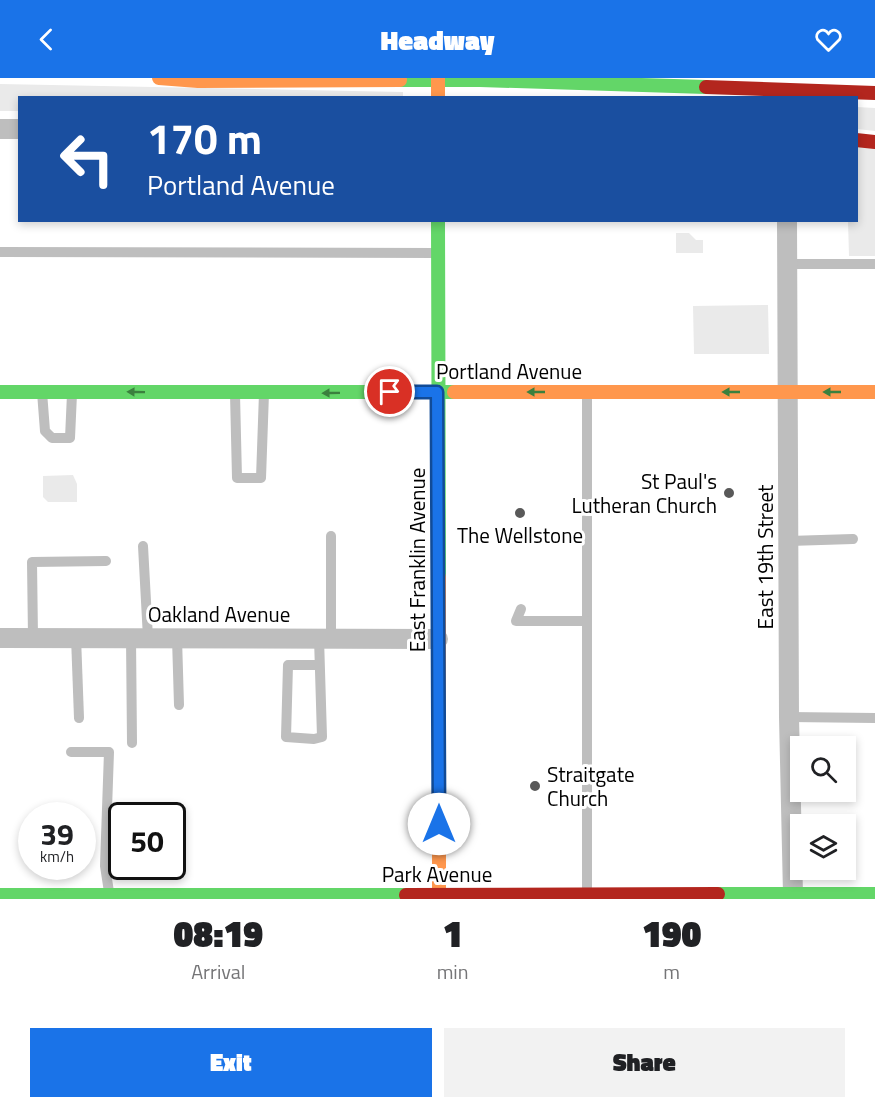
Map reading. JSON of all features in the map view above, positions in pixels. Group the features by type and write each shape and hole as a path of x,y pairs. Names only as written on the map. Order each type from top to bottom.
{"main road":[{"path":"159,78 198,81 480,80 875,93"},
{"path":"438,78 438,96"},
{"path":"858,140 875,142"},
{"name":"East Franklin Avenue","path":"438,222 439,897"},
{"name":"Portland Avenue","path":"0,392 875,392"},
{"name":"Park Avenue","path":"0,895 439,897 587,894 875,894"}],"street":[{"path":"0,129 18,129"},
{"name":"East 19th Street","path":"787,222 789,717 793,894"},
{"name":"Oakland Avenue","path":"0,638 438,639"}],"lane":[{"path":"0,252 437,253"},
{"path":"788,264 875,264"},
{"path":"42,392 45,431 52,438 70,438 72,392"},
{"path":"587,392 587,894"},
{"path":"235,393 237,478 261,478 264,393"},
{"path":"318,665 288,665 286,737 314,739 322,737 321,671 318,665 325,638 331,536"},
{"path":"789,541 853,540"},
{"path":"132,743 140,638 143,546"},
{"path":"33,637 32,562 106,561"},
{"path":"520,609 516,621 587,621"},
{"path":"76,637 80,718"},
{"path":"177,638 179,705"},
{"path":"789,717 875,718"},
{"path":"71,752 109,752 105,866 109,896"}],"shaded area":[{"path":"0,84 403,92 403,96 18,96 18,111 0,111"},
{"path":"858,107 875,108 875,131 858,129"},
{"path":"858,147 875,148 875,256 849,256 848,222 858,222"},
{"path":"676,233 689,233 696,240 703,240 703,253 676,253"},
{"path":"768,305 769,354 694,354 693,306"},
{"path":"73,475 77,484 77,502 48,502 43,497 43,476"}],"traffic: fast":[{"path":"400,80 480,80 706,87"},
{"path":"438,222 439,577"},
{"path":"0,392 454,392"},
{"path":"718,894 875,894"},
{"path":"0,895 406,895"}],"traffic: slow":[{"path":"159,78 198,81 400,80"},
{"path":"438,78 438,96"},
{"path":"454,392 875,392"},
{"path":"439,577 439,899"}],"traffic: jam":[{"path":"706,87 875,93"},
{"path":"858,140 875,142"},
{"path":"406,895 718,894"}],"place":[{"name":"St Paul's Lutheran Church","path":"729,493"},
{"name":"The Wellstone","path":"520,513"},
{"name":"Straitgate Church","path":"535,786"}],"route":[{"path":"390,392 437,392 439,824"}]}
